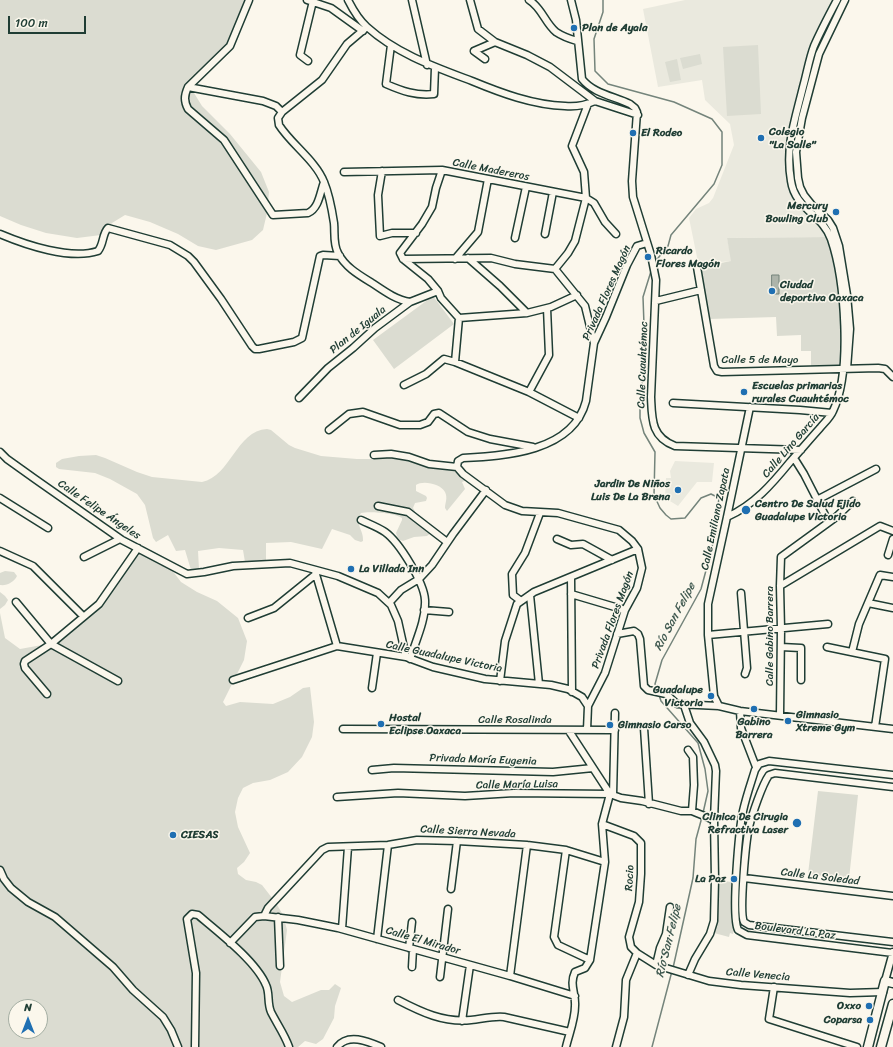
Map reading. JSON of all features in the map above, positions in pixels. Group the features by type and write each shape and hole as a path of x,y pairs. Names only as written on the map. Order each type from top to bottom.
{"main road":[{"path":"868,1047 882,995 889,982"},
{"path":"881,1047 893,1007 886,1005 882,995"}],"street":[{"path":"249,0 230,46 188,87 184,94 184,102 188,109 224,140 273,214 308,213 313,211 317,204 324,182"},
{"path":"348,0 365,29"},
{"path":"412,0 427,65"},
{"path":"470,0 478,29 495,42 550,67 595,101 638,115"},
{"path":"529,0 536,4 556,32 577,41"},
{"path":"571,0 576,20 582,79 587,86 630,104 635,108 638,115"},
{"path":"837,0 812,52 790,138 788,157 791,183 794,193 802,206 826,227 833,245 845,322 845,369"},
{"path":"845,0 819,54 802,118 796,152 800,187 812,205 828,220 833,228 839,246 847,295 850,329 845,369"},
{"path":"308,61 300,55 310,1 331,8 427,65 509,95 544,104 566,107 588,104 595,101"},
{"path":"365,29 347,44 322,80 282,112 278,118 279,125 319,172 324,182 334,224 334,242 337,253 342,260 359,275 397,298 410,302"},
{"path":"485,59 474,51 495,42"},
{"path":"391,45 386,84 404,91 423,95 434,94 435,68"},
{"path":"188,87 264,101 276,106 282,112"},
{"path":"555,269 568,253 574,241 586,198 584,172 572,146 588,104"},
{"name":"Calle Cuauhtémoc","path":"638,115 632,190 634,205 651,255 656,280 651,397 653,422 657,432 665,442 675,446 801,450"},
{"path":"442,170 432,207 416,233 400,253 403,259 428,279 438,290 441,298 459,318 455,362"},
{"name":"Calle Madereros","path":"344,172 442,170 586,198"},
{"path":"382,171 378,195 380,236 392,233 416,233"},
{"path":"455,259 478,232 488,179"},
{"path":"515,238 526,187"},
{"path":"544,234 553,192"},
{"path":"586,198 594,203 605,222 616,234"},
{"path":"0,234 68,253 92,252 98,250 101,247 105,232 108,228 173,246 194,262 252,346 257,349 294,342 302,338 320,256 340,256"},
{"name":"Privada Flores Magón","path":"457,467 458,461 462,458 507,454 536,448 553,442 566,432 578,418 586,401 594,343 627,265 637,246 647,243"},
{"path":"468,258 500,286 527,313"},
{"path":"403,259 491,258 515,264 555,269 585,306 594,343"},
{"name":"Calle 5 de Mayo","path":"697,267 714,366 717,371 878,368 885,369 893,377"},
{"name":"Plan de Iguala","path":"299,398 335,361 353,348 375,328 410,302 438,290"},
{"path":"656,301 701,290"},
{"path":"459,318 527,313 547,308 577,296"},
{"path":"529,392 549,355 547,308"},
{"path":"404,385 426,374 444,359 529,392 578,418"},
{"name":"Calle Lino García","path":"727,517 746,506 766,491 832,413 840,391 845,369"},
{"path":"673,402 832,413"},
{"name":"Calle Emiliano Zapata","path":"719,706 714,696 708,635 708,604 750,407"},
{"path":"329,430 350,414 363,412 400,425 420,425 428,422 434,414 439,413 468,432 490,439 536,448"},
{"path":"374,455 391,454 409,457 428,464 457,467 463,474 505,505 522,511 558,513 598,523 619,530 632,541 638,549 530,595 516,604 505,641 500,681"},
{"name":"Calle Felipe Ángeles","path":"1,455 120,538 187,574 233,566 290,563 316,572 345,578 378,593 391,604 398,621 408,658"},
{"path":"794,458 825,515"},
{"path":"817,500 876,469"},
{"path":"389,603 401,590 418,578 432,565 447,542 486,490"},
{"path":"0,498 48,528"},
{"name":"Calle Gabino Barrera","path":"780,715 781,557 836,517 853,501"},
{"path":"378,506 408,512 447,542"},
{"path":"521,601 513,595 512,574 525,553 540,513"},
{"path":"361,520 385,532 397,543 418,578 425,598 422,623 408,658"},
{"path":"780,586 880,526 893,531"},
{"path":"84,557 120,538"},
{"path":"557,539 571,545 583,544 612,560"},
{"path":"888,555 893,539"},
{"path":"47,694 25,668 25,661 51,644 99,604 138,548"},
{"name":"Privada Flores Magón","path":"587,730 588,706 605,673 625,610 637,588 642,568 638,549"},
{"path":"0,551 32,566 83,616"},
{"path":"233,680 337,646 316,572 274,608 248,618"},
{"path":"852,652 859,624 880,575 893,577"},
{"path":"571,577 572,692"},
{"path":"741,593 747,668 745,674"},
{"path":"571,594 625,610"},
{"path":"530,595 540,684"},
{"path":"16,602 51,644 118,681"},
{"path":"868,603 893,608"},
{"path":"424,610 449,612"},
{"path":"708,635 828,624"},
{"path":"617,634 637,632 639,635 643,683 645,688 663,692 677,704 719,706 740,711 893,729"},
{"name":"Calle Guadalupe Victoria","path":"337,646 408,658 433,667 485,679 540,684 568,689 582,698 588,706"},
{"path":"827,647 885,659 875,727"},
{"path":"781,648 801,648 801,680"},
{"path":"372,688 377,653"},
{"path":"684,705 690,723 702,739 715,765 715,883 712,928 708,939 695,959 688,975"},
{"path":"740,711 741,728 756,767 769,761 893,775"},
{"path":"566,1047 575,1007 572,979 575,972 585,968 590,960 605,862 602,824 612,794 615,713"},
{"path":"644,728 649,804"},
{"name":"Calle Rosalinda","path":"343,729 615,730"},
{"path":"569,730 593,768 612,794"},
{"path":"688,750 693,757 694,812"},
{"name":"Boulevard La Paz","path":"756,767 741,819 736,881 735,920 738,930 751,936 893,952"},
{"name":"Privada María Eugenia","path":"372,770 394,768 553,772 593,768"},
{"name":"Boulevard La Paz","path":"893,787 775,773 770,774 766,779 750,826 744,878 742,917 746,924 893,942"},
{"name":"Calle María Luisa","path":"336,797 398,793 465,796 514,793 612,794 621,798 694,812 714,820"},
{"name":"Rocio","path":"602,824 634,836 641,843 639,902 629,938 631,947 637,953"},
{"name":"Calle Sierra Nevada","path":"264,916 273,902 322,850 328,847 388,845 417,840 457,841 527,845 566,850 605,862"},
{"path":"451,889 457,841"},
{"path":"377,939 388,845"},
{"path":"510,976 527,845"},
{"path":"342,929 348,847"},
{"path":"566,850 554,937 558,945 590,960"},
{"path":"0,870 4,879 11,888 28,902 55,917 114,967 133,990 163,1017 171,1030 178,1047"},
{"name":"Calle La Soledad","path":"744,878 893,896"},
{"path":"656,965 660,948 666,934 670,907"},
{"path":"440,977 448,909"},
{"path":"195,1047 196,973 187,919 192,914 198,915 230,943 257,970 266,984 269,1006 289,1047"},
{"path":"230,943 252,919 264,916"},
{"name":"Calle El Mirador","path":"264,916 278,917 342,929 442,956 575,996"},
{"path":"278,917 280,966"},
{"path":"412,922 412,967"},
{"path":"889,982 893,952"},
{"path":"616,1047 624,1017 626,980 637,953"},
{"name":"Calle Venecia","path":"637,953 656,965 709,981 741,985 882,995"},
{"path":"462,1021 470,965"},
{"path":"774,987 769,1019 857,1047"},
{"path":"398,1000 423,1013 448,1020 462,1021 493,1016 504,1017 570,1032"},
{"path":"337,1047 344,1041 353,1039 367,1041 380,1047"}],"shaded area":[{"path":"0,0 251,0 235,37 196,81 194,93 202,106 230,134 261,172 269,192 267,213 263,230 252,240 216,250 198,246 178,234 150,222 125,215 112,223 101,235 77,238 46,233 0,216"},
{"name":"Colegio \"La Salle\"","path":"685,0 833,0 810,48 794,114 788,178 789,190 794,200 800,207 821,224 828,237 727,238 732,261 699,267 689,218 696,209 709,203 713,198 734,145 730,124 705,100 702,80 658,87 643,9"},
{"path":"758,45 761,114 727,116 723,47"},
{"path":"700,54 702,64 683,69 680,58"},
{"path":"677,59 681,80 670,82 665,62"},
{"name":"Ciudad deportiva Oaxaca","path":"828,237 833,252 843,329 839,367 811,367 811,351 801,351 801,335 777,336 776,317 709,319 701,267 731,261 727,238"},
{"path":"772,275 779,275 779,294 772,294"},
{"path":"433,296 454,324 394,369 373,340"},
{"path":"267,429 271,430 295,448 321,456 373,459 397,456 430,462 460,472 467,480 462,482 465,489 447,511 445,508 446,496 443,489 436,485 427,483 416,485 416,491 427,498 426,501 415,503 413,508 419,518 432,532 427,536 414,537 403,541 400,540 396,533 402,518 399,516 376,512 365,512 361,513 358,520 363,537 363,541 361,542 355,540 350,535 332,529 322,549 291,542 266,543 266,560 245,562 243,550 219,548 198,551 199,569 191,570 185,550 176,551 168,535 156,542 153,538 145,505 137,494 110,479 95,473 59,469 56,467 56,463 62,459 96,455 152,477 202,482 212,478 220,471 248,437 256,432"},
{"name":"Jardin De Niños Luis De La Brena","path":"675,461 714,463 712,482 697,482 678,506 665,498 666,478 671,478 670,471"},
{"path":"151,550 162,557 181,582 197,592 217,601 238,618 247,641 244,660 223,702 226,706 240,702 273,704 290,697 303,688 310,687 314,722 312,737 302,757 288,772 270,780 253,783 243,788 238,798 235,812 238,827 250,853 244,862 237,868 238,874 246,880 262,885 283,915 287,930 280,982 284,996 292,1002 321,990 329,990 335,984 341,988 335,1006 334,1018 323,1039 316,1044 305,1041 298,1047 0,1047 0,613 5,638 20,649 42,645 82,615 103,596 138,556"},
{"path":"5,571 14,572 17,576 10,583 0,585 0,573"},
{"path":"0,592 8,600 0,609"},
{"path":"818,791 858,795 849,879 808,874"},
{"path":"717,880 731,882 731,919 734,929 733,934 730,933 729,937 714,933 717,912"}],"waterway":[{"path":"603,0 603,12 594,39 595,71 608,84 674,102 712,119 722,132 722,165 714,184 671,235 668,246 654,263"},
{"name":"Río San Felipe","path":"652,268 643,297 645,353 640,418 644,433 655,452 654,495 660,508 671,519 685,518 701,498 711,494 719,498 712,548 701,589 662,660 655,684 657,689"},
{"name":"Río San Felipe","path":"659,695 661,701 698,743 705,769 708,791 703,813"},
{"name":"Río San Felipe","path":"673,968 693,878 696,839 702,817"},
{"name":"Río San Felipe","path":"652,1047 672,971"}],"place":[{"name":"Plan de Ayala","path":"574,28"},
{"name":"El Rodeo","path":"633,133"},
{"name":"Colegio \"La Salle\"","path":"761,138"},
{"name":"Mercury Bowling Club","path":"836,212"},
{"name":"Ricardo Flores Magón","path":"648,257"},
{"name":"Ciudad deportiva Oaxaca","path":"772,291"},
{"name":"Escuelas primarias rurales Cuauhtémoc","path":"744,392"},
{"name":"Jardin De Niños Luis De La Brena","path":"678,490"},
{"name":"Centro De Salud Ejido Guadalupe Victoria","path":"746,510"},
{"name":"La Villada Inn","path":"351,569"},
{"name":"Guadalupe Victoria","path":"711,696"},
{"name":"Gabino Barrera","path":"754,709"},
{"name":"Gimnasio Xtreme Gym","path":"788,721"},
{"name":"Hostal Eclipse Oaxaca","path":"381,724"},
{"name":"Gimnasio Carso","path":"610,725"},
{"name":"Clinica De Cirugia Refractiva Laser","path":"797,823"},
{"name":"CIESAS","path":"173,835"},
{"name":"La Paz","path":"734,879"},
{"name":"Oxxo","path":"869,1006"},
{"name":"Coparsa","path":"870,1020"}]}
